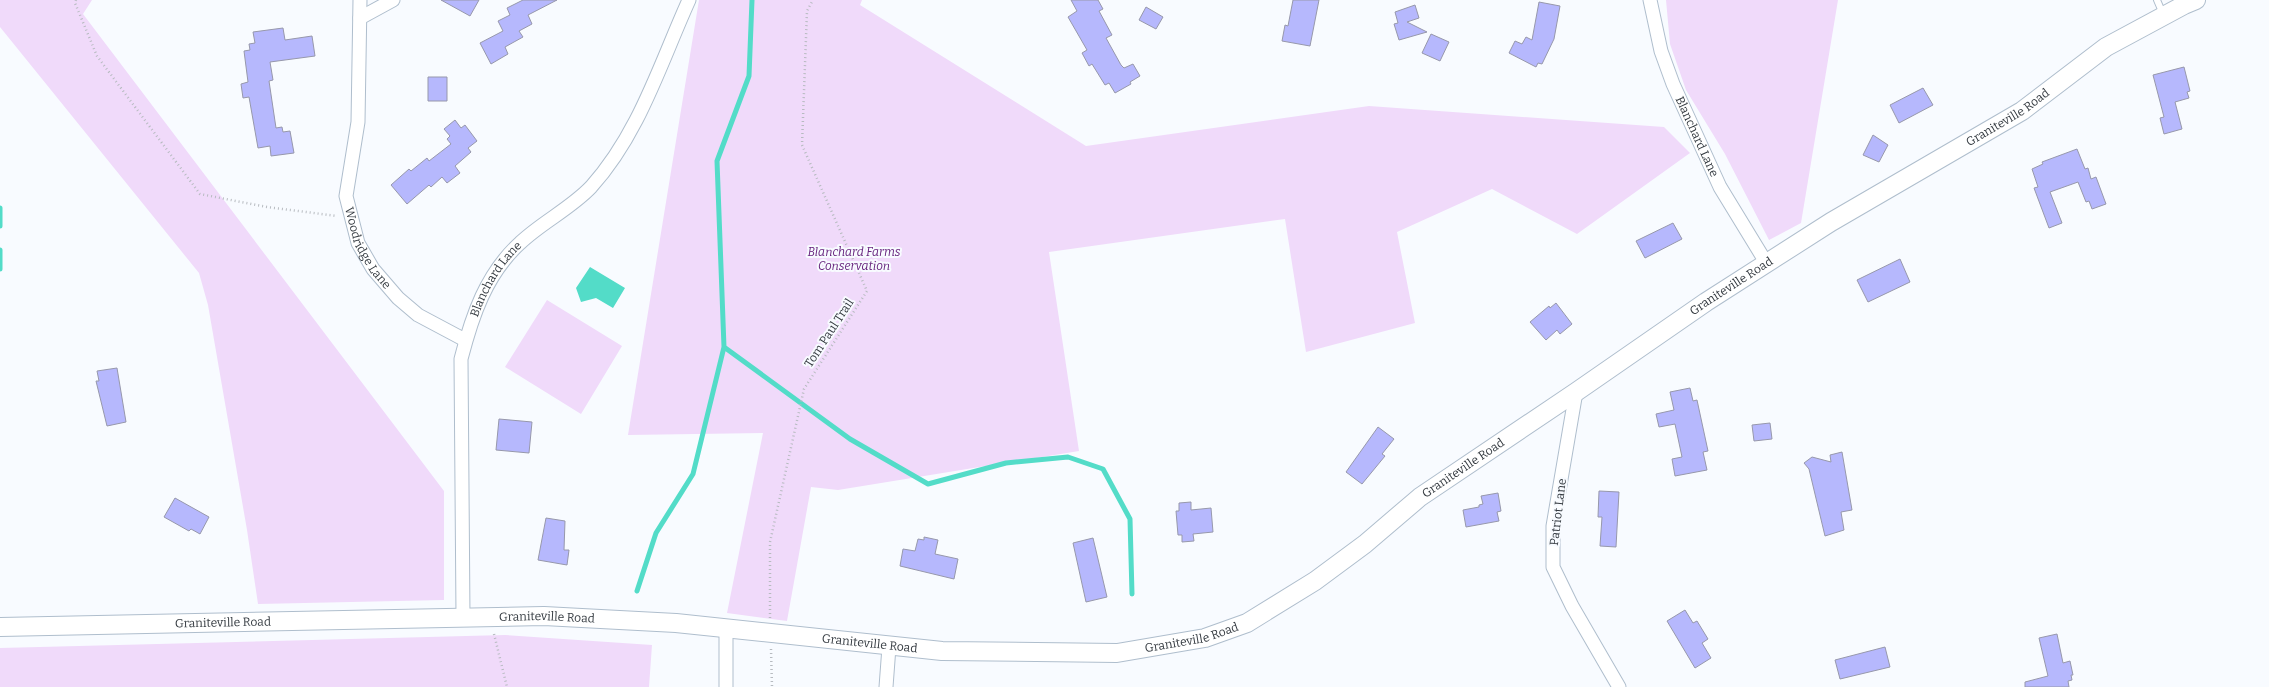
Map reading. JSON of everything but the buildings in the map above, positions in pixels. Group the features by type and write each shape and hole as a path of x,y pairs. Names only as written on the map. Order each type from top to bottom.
{"main road":[{"name":"Graniteville Road","path":"0,627 257,623 462,616 544,616 676,623 942,651 1117,653 1205,638 1241,625 1315,581 1365,544 1420,497 1701,306 1831,222 2022,111 2160,8 2196,0"}],"street":[{"name":"Woodridge Lane","path":"360,0 358,122 346,196 350,217 358,243 373,269 398,298 418,315 466,340"},
{"path":"360,18 393,0"},
{"name":"Blanchard Lane","path":"462,616 461,359 470,323 496,270 520,243 569,208 591,187 613,157 633,126 654,83 688,0"},
{"name":"Blanchard Lane","path":"1650,0 1660,51 1673,84 1720,187 1767,264"},
{"name":"Patriot Lane","path":"1576,392 1553,526 1553,567 1572,606 1619,687"},
{"path":"726,629 726,687"},
{"path":"886,687 889,646"}],"path":[{"path":"76,0 75,3 97,56 200,194 267,207 350,217"},
{"name":"Tom Paul Trail","path":"772,687 770,632 770,542 803,392 867,291 802,145 807,11 813,0"},
{"path":"490,616 505,672 506,687"}],"green space":[{"path":"0,0 92,0 83,14 444,491 444,600 258,604 247,530 208,305 199,273 0,27"},
{"name":"Blanchard Farms Conservation","path":"699,0 862,0 860,5 1086,146 1369,106 1664,127 1690,153 1577,234 1492,189 1397,232 1415,323 1306,352 1285,219 1049,252 1079,451 838,490 811,487 787,621 727,613 763,433 628,435"},
{"path":"1666,0 1838,0 1801,223 1769,240 1725,154 1686,90 1670,44"},
{"path":"547,300 622,346 581,414 505,367"},
{"path":"505,635 652,645 649,687 0,687 0,648"}],"shaded area":[{"path":"590,267 625,288 613,308 596,298 581,302 576,288"}],"waterway":[{"path":"637,591 656,533 693,474 724,347 717,161 749,76 752,0"},
{"path":"0,208 0,226"},
{"path":"0,250 0,269"},
{"path":"724,347 850,439 928,484 1006,463 1068,457 1103,469 1130,519 1132,594"}]}
